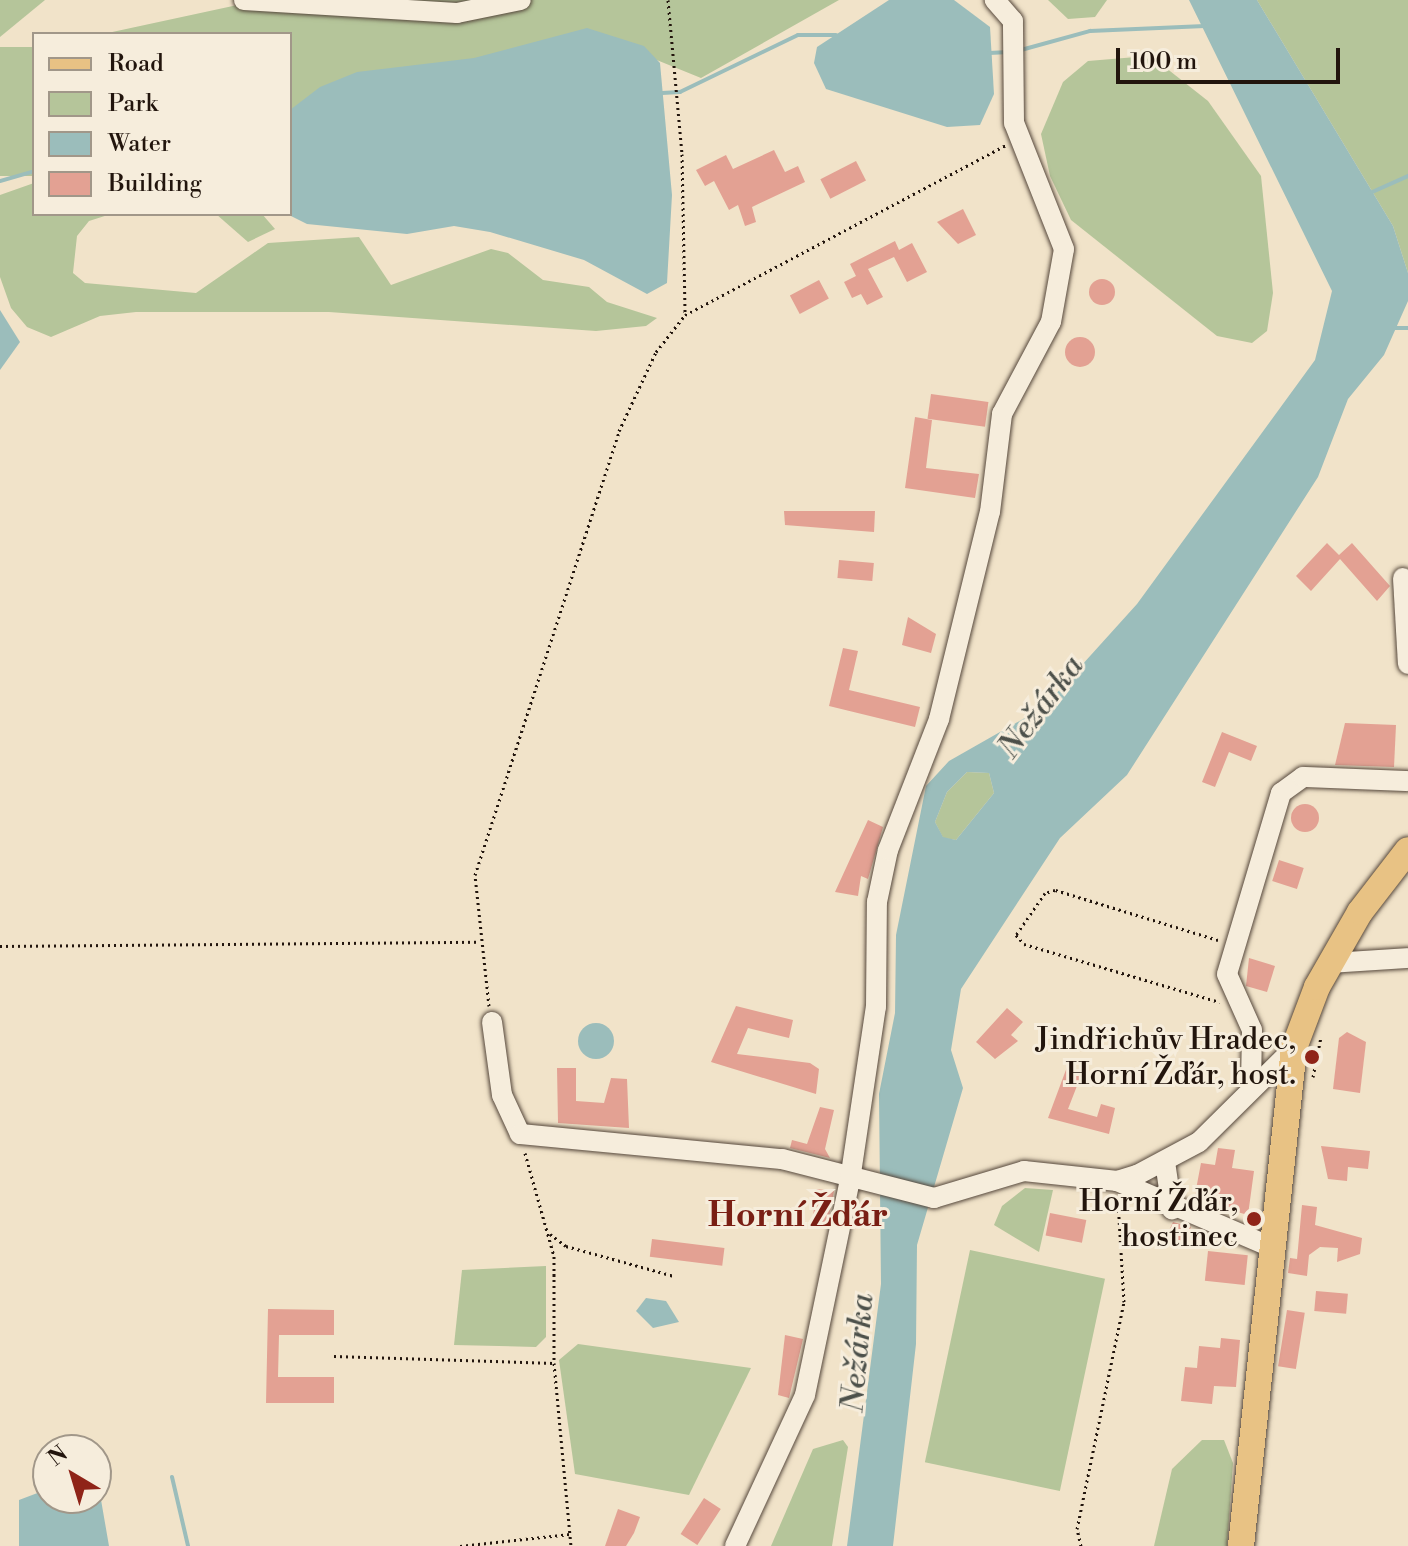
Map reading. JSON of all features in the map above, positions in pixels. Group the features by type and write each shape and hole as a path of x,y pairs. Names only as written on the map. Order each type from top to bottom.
{"main road":[{"path":"1241,1546 1294,1048 1331,963 1408,850"}],"street":[{"path":"244,0 457,13 521,0"},
{"path":"735,1546 805,1395 859,1182 876,1007 877,902 888,850 946,692 990,512 1002,414 1051,322 1064,249 1014,123 1013,21 995,0"},
{"path":"1403,578 1408,664"},
{"path":"1251,1084 1252,1030 1227,974 1281,793 1292,780 1408,781"},
{"path":"1331,963 1408,958"},
{"path":"492,1022 502,1095 520,1134 782,1159 859,1182 934,1198 1024,1171 1117,1181 1172,1209 1271,1247"},
{"path":"1117,1181 1165,1162 1220,1125 1251,1084 1294,1048"},
{"path":"1165,1162 1172,1209"}],"path":[{"path":"668,0 685,315"},
{"path":"492,1022 475,875 614,446 656,352 685,315 1020,137"},
{"path":"1236,946 1055,890 1045,893 1016,935 1024,944 1239,1005"},
{"path":"0,946 482,942"},
{"path":"1312,1086 1323,1031"},
{"path":"520,1134 550,1234 554,1363 571,1546"},
{"path":"1081,1546 1077,1529 1124,1302 1117,1181"},
{"path":"550,1234 566,1246 674,1276"},
{"path":"334,1356 554,1363"},
{"path":"460,1546 570,1534"}],"green space":[{"path":"0,0 45,0 0,37"},
{"path":"261,0 839,0 701,78 605,39 292,118 292,32 112,32"},
{"path":"1048,0 1107,0 1095,17 1068,19"},
{"path":"1257,0 1408,0 1408,273 1393,226"},
{"path":"0,47 32,47 32,176 0,176"},
{"path":"1136,57 1156,60 1208,101 1261,176 1273,293 1267,331 1252,343 1217,336 1071,220 1050,176 1041,134 1063,82 1088,61"},
{"path":"32,184 32,216 105,216 89,221 77,236 73,273 85,283 196,293 268,243 359,237 391,285 491,249 508,253 543,280 589,287 607,302 657,318 646,326 596,331 329,312 136,312 100,316 51,337 27,327 11,308 0,277 0,195"},
{"path":"218,216 264,216 275,229 248,242"},
{"path":"967,772 989,773 994,793 956,840 943,838 935,822 947,792"},
{"path":"1025,1188 1053,1190 1039,1252 994,1225 1002,1206"},
{"path":"970,1250 1105,1279 1060,1491 925,1462"},
{"path":"546,1266 546,1337 536,1347 454,1345 462,1270"},
{"path":"578,1344 751,1368 689,1495 575,1474 559,1360"},
{"path":"843,1440 848,1447 832,1546 771,1546 813,1449"},
{"path":"1202,1440 1224,1440 1233,1463 1227,1546 1154,1546 1172,1469"}],"water":[{"path":"889,0 954,0 990,27 994,94 980,125 947,127 826,89 814,63 817,47"},
{"path":"1189,0 1257,0 1393,226 1408,273 1408,301 1384,355 1348,399 1318,477 1127,775 1060,838 961,989 951,1050 963,1088 917,1245 916,1344 893,1546 847,1546 881,1284 879,1094 895,1013 896,935 926,786 949,761 1044,707 1137,604 1315,360 1332,291","holes":["967,772 989,773 994,793 956,840 943,837 935,822 947,792"]},
{"path":"587,28 644,46 660,63 672,195 667,283 647,294 584,260 490,232 454,226 407,234 307,224 291,216 292,108 320,87 357,72 474,58"},
{"path":"0,310 20,342 0,370"},
{"path":"596,1023 609,1028 614,1041 609,1054 596,1059 583,1054 578,1041 583,1028"},
{"path":"646,1298 666,1301 679,1322 653,1328 636,1311"},
{"path":"32,1495 32,1514 103,1514 109,1546 19,1546 19,1500"}],"building":[{"path":"774,150 785,172 798,166 805,182 752,207 756,222 745,226 738,205 729,210 714,181 705,186 696,170 726,155 733,169"},
{"path":"856,161 866,181 830,199 820,179"},
{"path":"963,209 976,235 958,244 937,222"},
{"path":"895,241 899,250 912,243 927,272 907,282 894,257 868,269 883,297 867,305 861,294 852,298 844,282 856,276 850,264"},
{"path":"1102,279 1111,283 1115,292 1111,301 1102,305 1093,301 1089,292 1093,283"},
{"path":"819,280 829,299 800,314 790,295"},
{"path":"1080,337 1086,338 1094,346 1094,358 1086,366 1080,367 1074,366 1066,358 1065,352 1066,346 1074,338"},
{"path":"931,394 988,402 985,427 928,419"},
{"path":"915,417 932,420 926,468 979,474 975,498 905,488"},
{"path":"784,511 875,511 874,532 785,525"},
{"path":"1327,543 1339,555 1352,543 1390,586 1377,601 1340,559 1311,591 1296,576"},
{"path":"839,560 874,563 872,581 837,578"},
{"path":"908,617 936,634 931,653 902,645"},
{"path":"843,648 858,651 849,690 920,707 915,727 829,706"},
{"path":"1345,723 1396,725 1394,767 1335,765"},
{"path":"1222,732 1257,746 1251,761 1229,752 1215,787 1202,782"},
{"path":"1305,804 1315,808 1319,818 1315,828 1305,832 1295,828 1291,818 1295,808"},
{"path":"868,820 883,827 868,879 861,876 858,896 835,892"},
{"path":"1279,860 1304,868 1297,889 1272,881"},
{"path":"1249,958 1275,966 1267,992 1246,986"},
{"path":"736,1006 793,1020 789,1038 748,1028 737,1054 810,1063 819,1069 816,1094 711,1062"},
{"path":"1007,1008 1023,1022 1011,1035 1018,1041 995,1059 976,1042"},
{"path":"1347,1032 1366,1042 1360,1093 1333,1089 1339,1038"},
{"path":"1140,1035 1151,1037 1149,1049 1138,1047"},
{"path":"1067,1067 1082,1073 1068,1109 1097,1117 1101,1104 1115,1108 1109,1134 1048,1118"},
{"path":"557,1068 576,1068 576,1101 604,1103 611,1078 627,1079 629,1128 558,1123"},
{"path":"820,1107 834,1110 825,1149 830,1158 790,1148 792,1140 807,1144"},
{"path":"1321,1146 1370,1151 1368,1169 1348,1167 1347,1181 1328,1179"},
{"path":"1218,1148 1235,1150 1232,1168 1254,1171 1248,1215 1194,1200 1201,1163 1215,1165"},
{"path":"816,1189 834,1191 827,1227 812,1226"},
{"path":"1302,1205 1317,1207 1315,1225 1362,1238 1360,1254 1337,1262 1338,1248 1320,1247 1309,1255 1307,1276 1288,1273 1290,1258 1297,1259"},
{"path":"1050,1213 1086,1220 1082,1243 1046,1236"},
{"path":"1173,1222 1191,1227 1183,1245 1166,1237"},
{"path":"652,1239 724,1248 722,1266 650,1257"},
{"path":"1208,1251 1248,1255 1245,1285 1205,1281"},
{"path":"1316,1291 1348,1294 1346,1314 1314,1311"},
{"path":"268,1309 334,1310 334,1335 279,1335 278,1377 334,1377 334,1403 266,1403"},
{"path":"1287,1310 1305,1313 1296,1369 1278,1366"},
{"path":"785,1335 803,1339 789,1398 778,1395"},
{"path":"1221,1338 1240,1340 1236,1387 1214,1386 1212,1404 1181,1401 1185,1367 1197,1368 1199,1346 1220,1348"},
{"path":"704,1498 721,1509 697,1545 681,1534"},
{"path":"618,1509 640,1517 626,1546 605,1546"}],"waterway":[{"path":"1021,50 1090,31 1205,26"},
{"path":"662,93 680,92 798,35 836,35"},
{"path":"989,53 1009,52"},
{"path":"0,181 32,172"},
{"path":"1370,193 1408,176"},
{"path":"1394,328 1408,328"},
{"path":"172,1477 188,1546"}],"place":[{"name":"Jindřichův Hradec, Horní Žďár, host.","path":"1312,1057"},
{"name":"Horní Žďár, hostinec","path":"1254,1219"}],"district":[{"name":"Horní Žďár","path":"798,1217"}],"water label":[{"name":"Nežárka","path":"1041,707"},
{"name":"Nežárka","path":"858,1353"}]}
